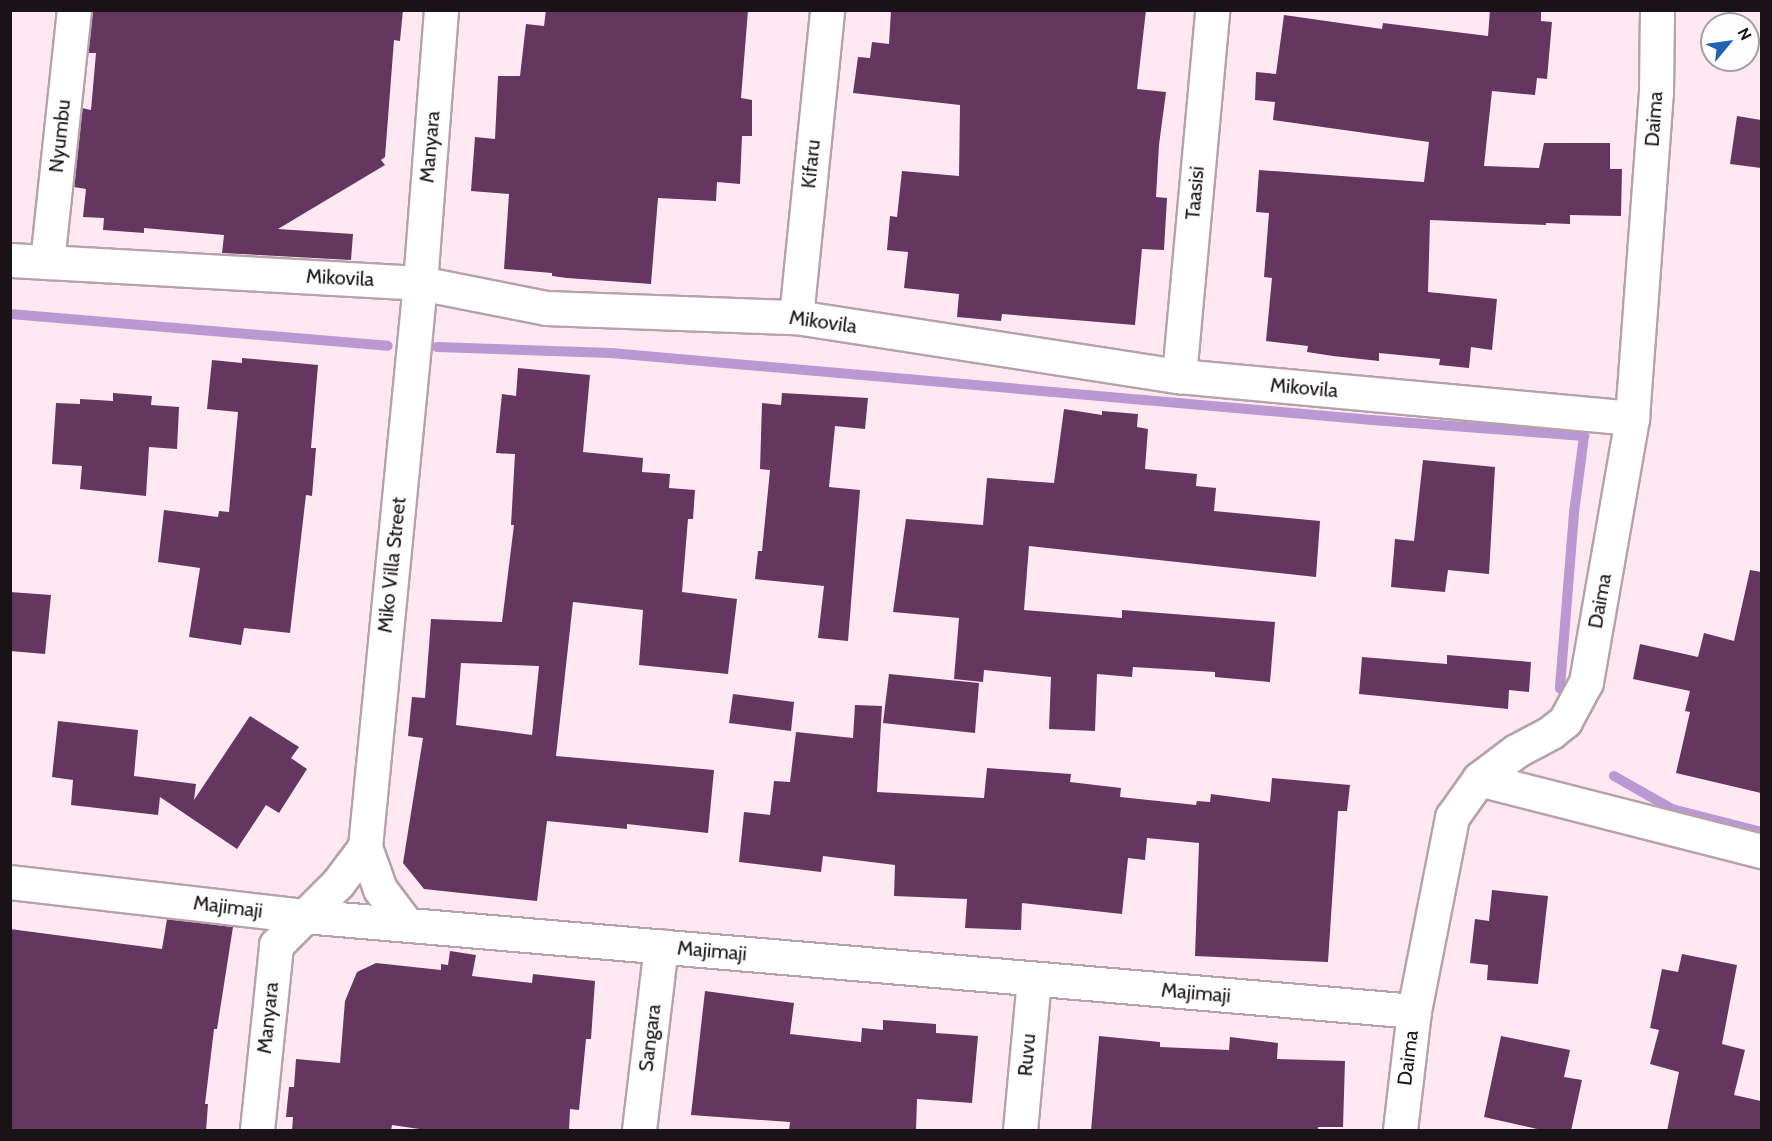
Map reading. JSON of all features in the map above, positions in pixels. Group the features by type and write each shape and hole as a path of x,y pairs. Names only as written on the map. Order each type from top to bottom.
{"street":[{"name":"Nyumbu","path":"47,262 74,10"},
{"name":"Manyara","path":"420,283 441,10"},
{"name":"Kifaru","path":"796,317 827,10"},
{"name":"Taasisi","path":"1179,376 1212,10"},
{"name":"Daima","path":"1400,1131 1414,1011 1452,817 1479,779 1516,751 1551,732 1565,721 1586,682 1632,418 1656,92 1657,10"},
{"name":"Mikovila","path":"10,260 420,283 546,308 796,317 1179,376 1632,418"},
{"name":"Miko Villa Street","path":"365,847 420,283"},
{"path":"1479,779 1761,851"},
{"name":"Manyara","path":"257,1131 276,945 338,883 365,847"},
{"path":"365,847 380,890 407,925"},
{"name":"Majimaji","path":"10,882 304,916 1414,1011"},
{"name":"Sangara","path":"639,1131 661,946"},
{"name":"Ruvu","path":"1020,1131 1034,980"}],"building":[{"path":"92,10 403,10 400,41 394,40 385,157 381,160 385,165 278,229 353,234 351,260 222,253 224,235 144,228 144,233 103,230 104,218 83,217 86,189 74,187 82,108 91,110 96,53 88,53"},
{"path":"546,10 748,10 741,98 752,100 752,136 742,136 740,184 717,182 716,201 658,198 651,284 567,278 552,276 552,273 504,269 509,194 471,191 475,137 495,139 498,76 520,76 526,24 544,26"},
{"path":"891,10 1146,10 1137,89 1166,92 1159,145 1156,197 1167,198 1164,250 1142,249 1135,325 1002,314 1001,321 957,317 959,294 904,288 908,252 887,250 890,216 897,217 902,171 959,176 960,105 853,93 858,57 870,58 872,42 889,44"},
{"path":"1490,10 1541,10 1541,21 1552,22 1547,79 1537,78 1535,95 1492,91 1484,166 1539,168 1544,143 1610,143 1610,169 1622,169 1621,216 1570,215 1570,224 1546,223 1546,225 1430,220 1428,292 1497,299 1492,350 1471,347 1469,368 1439,365 1440,359 1379,353 1379,361 1333,356 1307,352 1308,346 1266,341 1272,278 1264,277 1269,213 1256,212 1259,170 1424,182 1429,142 1273,120 1275,102 1255,100 1256,72 1276,74 1284,15 1382,29 1383,23 1488,36"},
{"path":"1737,116 1761,120 1761,168 1730,164"},
{"path":"242,358 318,365 311,448 316,448 312,496 306,495 290,633 244,628 241,645 189,637 200,568 158,562 164,510 218,517 219,511 229,512 238,412 207,409 212,360 242,363"},
{"path":"518,368 590,375 583,452 643,458 642,472 670,474 669,488 695,490 693,519 688,519 682,592 737,599 728,674 639,665 643,610 573,602 556,756 714,770 708,833 627,824 627,829 547,821 537,901 424,889 403,863 423,738 408,736 412,697 425,698 431,619 502,622 514,525 511,525 515,454 496,453 502,394 516,396","holes":["461,663 539,666 532,735 456,725"]},
{"path":"113,393 152,396 151,405 179,407 177,449 149,447 146,496 80,489 82,466 52,464 56,403 80,404 80,399 113,401"},
{"path":"782,393 868,398 865,429 835,426 829,487 860,490 848,641 818,638 824,586 755,579 758,551 762,551 770,470 760,469 762,403 781,405"},
{"path":"1064,409 1102,415 1102,411 1138,414 1137,427 1148,429 1145,469 1197,474 1196,486 1216,488 1214,511 1320,521 1316,577 1029,546 1024,610 1122,618 1122,610 1275,622 1270,682 1215,677 1215,672 1133,667 1132,677 1097,674 1095,731 1049,729 1051,677 984,670 983,682 954,679 959,618 893,612 906,519 983,525 987,478 1054,483"},
{"path":"1423,460 1495,467 1489,574 1448,570 1445,592 1391,587 1395,539 1414,541"},
{"path":"1750,570 1761,572 1761,793 1676,773 1690,712 1685,711 1690,691 1633,679 1640,644 1698,657 1704,633 1734,641"},
{"path":"10,592 51,595 45,654 10,651"},
{"path":"1447,655 1531,662 1529,692 1509,690 1508,709 1359,694 1362,657 1447,664"},
{"path":"889,674 979,683 975,733 883,723"},
{"path":"733,694 794,702 791,731 729,723"},
{"path":"855,705 882,706 877,792 984,798 987,768 1071,774 1070,782 1121,788 1120,797 1196,805 1197,801 1210,802 1211,794 1270,802 1272,778 1350,785 1347,811 1338,811 1328,962 1195,956 1199,843 1147,838 1145,860 1128,858 1122,914 1022,903 1021,930 965,928 967,899 894,896 895,865 823,856 821,872 739,862 744,812 770,815 774,781 790,782 796,732 853,738"},
{"path":"250,716 299,747 291,758 307,769 279,813 266,805 237,849 160,797 158,815 71,805 73,780 52,777 58,721 138,730 134,776 196,784 194,800"},
{"path":"1492,890 1548,896 1538,984 1487,980 1488,965 1470,963 1475,919 1489,921"},
{"path":"167,919 233,927 217,1029 214,1029 205,1104 208,1104 206,1131 10,1129 10,929 162,949"},
{"path":"450,951 476,955 472,976 532,983 533,974 595,981 591,1039 586,1039 579,1110 570,1109 569,1131 433,1131 392,1125 391,1131 292,1131 293,1117 286,1117 289,1087 294,1087 296,1059 340,1063 345,1001 357,972 376,963 441,970 441,964 448,965"},
{"path":"1682,954 1737,965 1722,1044 1745,1050 1734,1095 1761,1101 1761,1131 1667,1131 1679,1072 1650,1064 1659,1030 1650,1028 1662,969 1678,972"},
{"path":"705,991 794,1003 790,1034 861,1042 862,1028 883,1030 883,1020 936,1024 936,1033 978,1036 972,1103 917,1099 916,1131 789,1131 790,1122 691,1115"},
{"path":"1099,1036 1160,1042 1160,1047 1229,1050 1230,1037 1278,1043 1277,1059 1345,1061 1343,1127 1318,1127 1318,1131 1091,1131"},
{"path":"1501,1036 1570,1050 1564,1077 1582,1080 1571,1131 1546,1131 1484,1117"}],"waterway":[{"path":"10,314 388,346"},
{"path":"437,347 611,353 1372,420 1584,436 1574,513 1560,688"},
{"path":"1614,776 1672,809 1762,832"}]}
